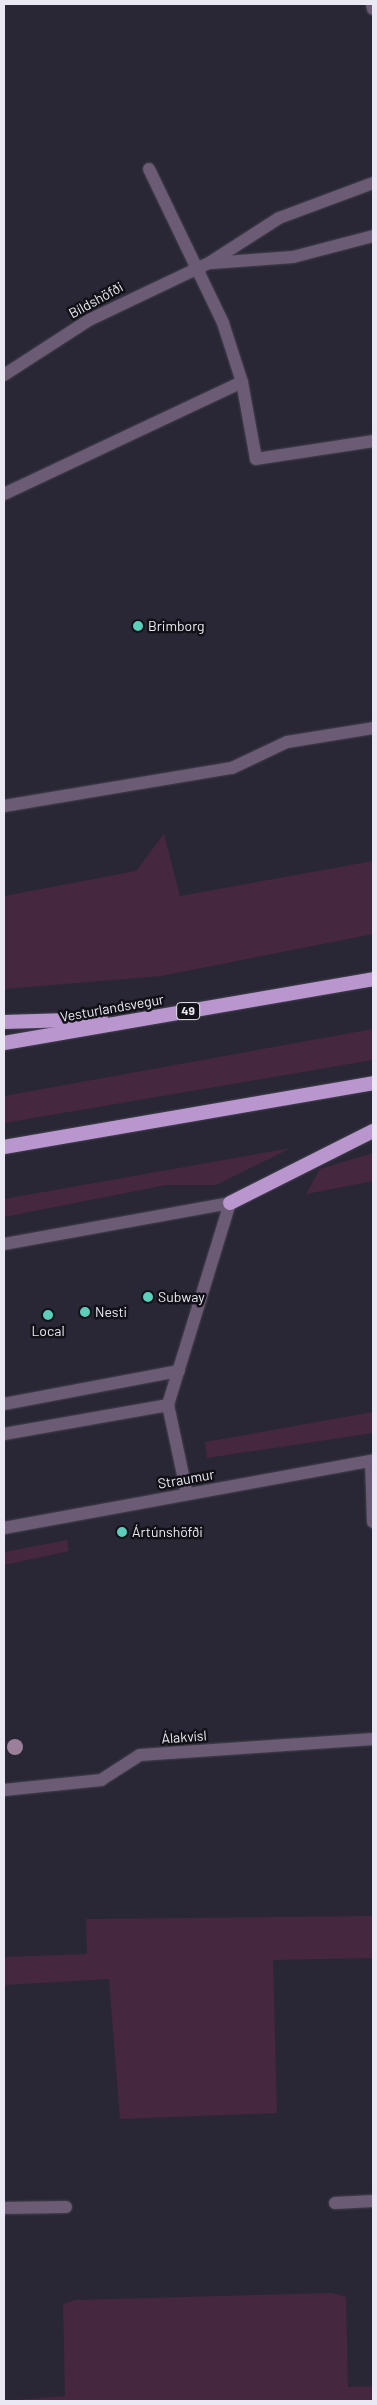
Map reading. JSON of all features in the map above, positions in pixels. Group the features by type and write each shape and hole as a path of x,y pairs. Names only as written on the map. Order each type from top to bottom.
{"highway":[{"name":"Vesturlandsvegur","path":"4,1043 373,979"},
{"path":"4,1022 152,1017"},
{"path":"4,1147 373,1083"},
{"path":"230,1203 373,1131"}],"street":[{"path":"372,4 373,10"},
{"path":"149,169 204,265 242,382 256,459 373,441"},
{"name":"Bíldshöfði","path":"4,375 89,320 204,265 279,218 373,183"},
{"name":"Bíldshöfði","path":"204,265 293,257 373,236"},
{"path":"4,494 242,382"},
{"path":"4,806 232,768 287,742 373,728"},
{"path":"4,1244 230,1203 168,1405 186,1494"},
{"path":"4,1404 179,1371"},
{"path":"4,1434 168,1405"},
{"path":"372,1460 373,1522"},
{"name":"Straumur","path":"4,1528 372,1460"},
{"name":"Álakvísl","path":"4,1790 101,1780 140,1756 373,1739"},
{"path":"335,2203 373,2202"},
{"path":"4,2208 66,2207"}],"shaded area":[{"path":"164,834 180,896 373,861 373,934 161,976 4,989 4,896 136,871"},
{"path":"373,1029 373,1060 4,1123 4,1096"},
{"path":"291,1148 216,1185 166,1185 4,1217 4,1199"},
{"path":"373,1153 373,1181 306,1194 320,1169"},
{"path":"373,1412 373,1433 207,1458 205,1442"},
{"path":"67,1540 69,1551 4,1565 4,1552"},
{"path":"373,1916 373,1958 273,1960 277,2113 120,2119 109,1979 4,1985 4,1957 87,1954 86,1919"},
{"path":"332,2293 346,2297 348,2387 373,2386 373,2401 4,2401 65,2396 63,2304 75,2300"}],"place":[{"name":"Brimborg","path":"138,626"},
{"name":"Subway","path":"148,1297"},
{"name":"Nesti","path":"85,1312"},
{"name":"Local","path":"48,1315"},
{"name":"Ártúnshöfði","path":"122,1532"}]}
